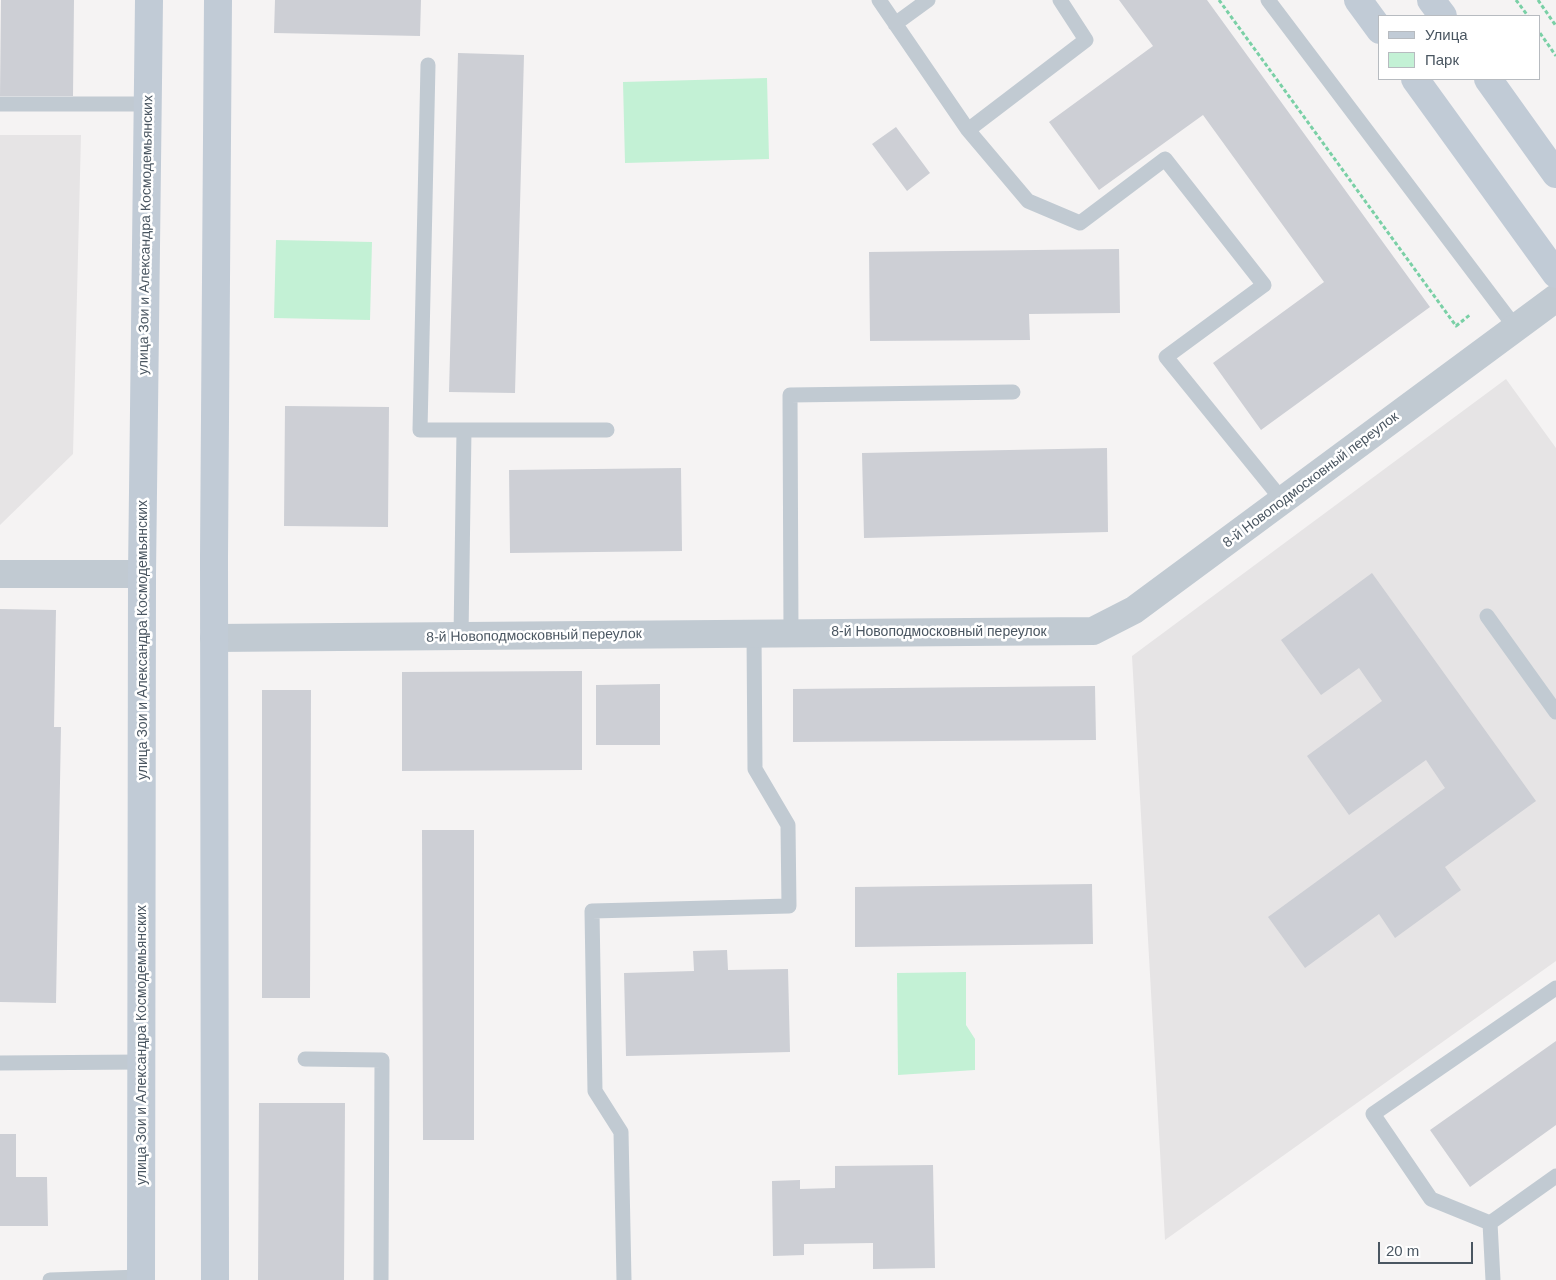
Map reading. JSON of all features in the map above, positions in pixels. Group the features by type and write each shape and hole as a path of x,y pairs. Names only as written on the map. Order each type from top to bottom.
{"main road":[{"name":"улица Зои и Александра Космодемьянских","path":"141,1279 142,574 149,0"},
{"path":"215,1280 214,638 218,0"},
{"path":"1358,0 1378,27"},
{"path":"1431,0 1442,15"},
{"path":"1416,80 1556,274"},
{"path":"1489,80 1556,174"}],"street":[{"name":"8-й Новоподмосковный переулок","path":"214,638 1093,631 1134,610 1556,298"},
{"path":"0,574 142,574"}],"lane":[{"path":"879,0 968,130 1028,201 1080,222 1165,159 1264,285 1166,357 1283,501"},
{"path":"895,24 928,0"},
{"path":"968,130 1086,40 1060,0"},
{"path":"1268,0 1515,327"},
{"path":"428,65 420,430 607,430"},
{"path":"0,104 148,104"},
{"path":"791,632 790,395 1013,392"},
{"path":"461,637 464,430"},
{"path":"1487,616 1556,712"},
{"path":"624,1280 621,1132 595,1091 592,911 789,906 788,825 755,769 754,633"},
{"path":"1490,1222 1431,1199 1374,1114 1556,988"},
{"path":"305,1059 382,1060 381,1280"},
{"path":"0,1063 142,1062"},
{"path":"1490,1222 1556,1176"},
{"path":"1490,1222 1493,1280"},
{"path":"50,1280 141,1279"}],"path":[{"path":"1219,0 1456,326 1471,314"},
{"path":"1516,0 1527,15"},
{"path":"1538,0 1556,26"},
{"path":"1541,34 1556,56"}],"shaded area":[{"path":"0,135 81,135 73,454 0,525"},
{"path":"1506,379 1556,448 1556,961 1165,1240 1132,656"}],"green space":[{"path":"767,78 769,159 625,163 623,82"},
{"path":"276,240 372,242 370,320 274,318"},
{"path":"966,972 966,1025 975,1039 975,1070 898,1075 897,973"}],"building":[{"path":"1,0 74,0 73,96 0,96"},
{"path":"275,0 421,0 420,36 274,33"},
{"path":"1119,0 1207,0 1430,307 1261,430 1213,363 1324,282 1203,115 1099,190 1049,122 1153,46"},
{"path":"458,53 524,55 515,393 449,392"},
{"path":"896,127 930,173 907,191 872,144"},
{"path":"1119,249 1120,313 1029,314 1030,340 870,341 869,252"},
{"path":"285,406 389,407 388,527 284,526"},
{"path":"1107,448 1108,532 864,538 862,453"},
{"path":"681,468 682,551 510,553 509,470"},
{"path":"1372,573 1536,801 1445,867 1461,890 1395,938 1379,914 1305,968 1268,917 1445,788 1426,760 1349,815 1307,756 1382,701 1359,668 1321,695 1281,640"},
{"path":"0,609 56,610 54,727 61,727 56,1003 0,1002"},
{"path":"582,671 582,770 402,771 402,672"},
{"path":"660,684 660,745 596,745 596,685"},
{"path":"1095,686 1096,740 793,742 793,689"},
{"path":"262,690 311,690 310,998 262,998"},
{"path":"422,830 474,830 474,1140 423,1140"},
{"path":"1092,884 1093,944 855,947 855,887"},
{"path":"727,950 728,970 788,969 790,1052 626,1056 624,973 694,971 693,951"},
{"path":"1556,1041 1556,1125 1470,1187 1430,1130"},
{"path":"259,1103 345,1103 344,1280 258,1280"},
{"path":"0,1134 16,1134 16,1177 47,1177 48,1226 0,1226"},
{"path":"933,1165 935,1268 873,1269 873,1243 804,1244 804,1255 773,1256 772,1181 800,1180 800,1189 835,1188 835,1166"}]}
